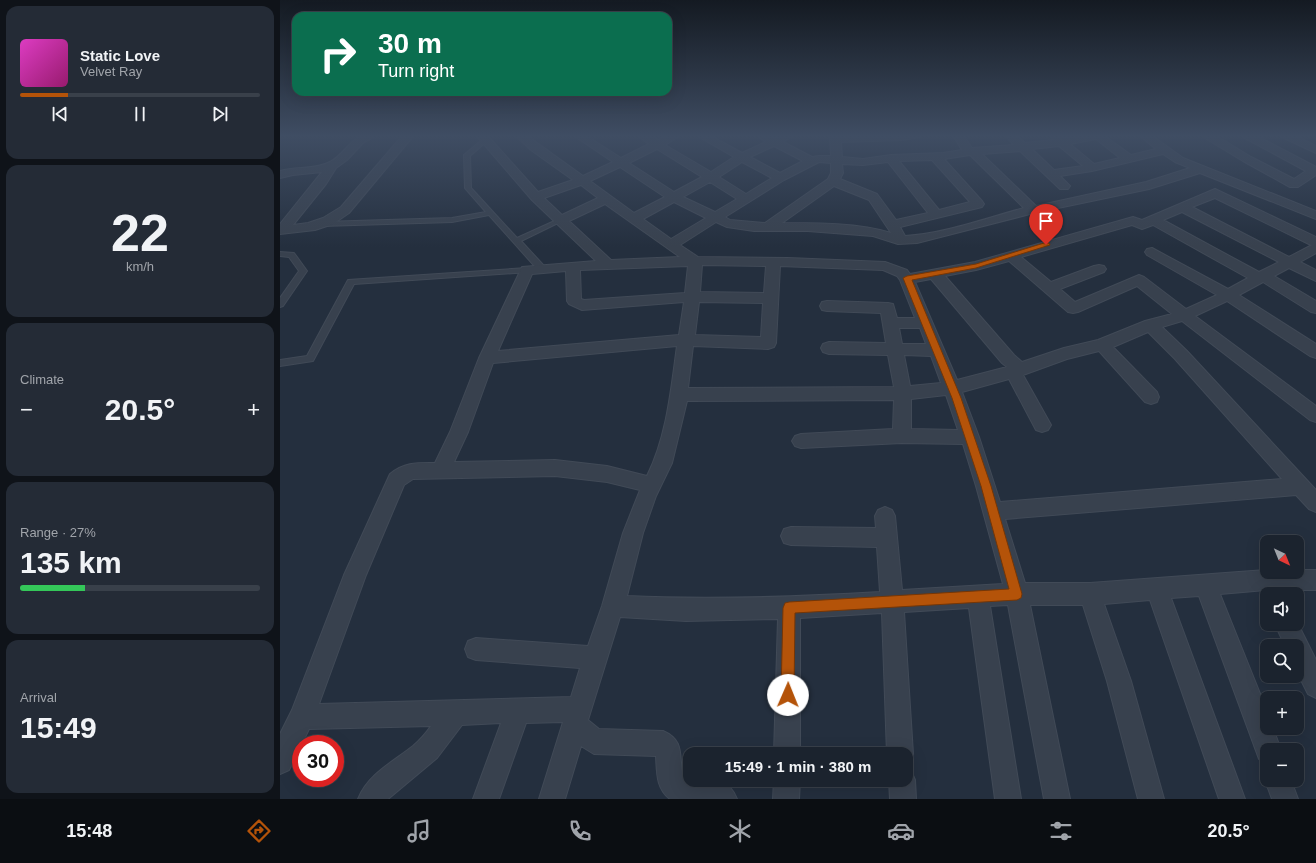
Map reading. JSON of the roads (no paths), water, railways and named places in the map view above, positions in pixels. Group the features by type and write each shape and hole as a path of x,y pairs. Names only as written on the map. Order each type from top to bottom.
{"street":[{"path":"281,230 322,181 327,172"},
{"path":"281,230 318,224 337,216 350,205 378,172"},
{"path":"514,172 536,197 607,264"},
{"path":"571,172 633,220 695,261"},
{"path":"536,197 561,190 581,180 602,172"},
{"path":"635,172 674,197 727,223 767,228 808,227 875,232 894,240 917,239 944,234 1032,210 1149,185 1190,172"},
{"path":"703,172 746,199"},
{"path":"633,220 718,172"},
{"path":"770,172 780,178"},
{"path":"670,245 790,172"},
{"path":"767,228 833,181 837,172"},
{"path":"901,172 936,215"},
{"path":"893,225 979,203 950,172"},
{"path":"992,172 1032,210"},
{"path":"1051,174 1063,172"},
{"path":"1208,172 1316,215"},
{"path":"1272,172 1294,184 1312,172"},
{"path":"1051,174 1064,186"},
{"path":"833,181 874,197 902,240"},
{"path":"907,278 976,266 1133,220 1142,225 1215,192 1230,182"},
{"path":"1215,192 1316,242"},
{"path":"561,220 605,199"},
{"path":"1182,207 1316,276"},
{"path":"1153,220 1316,308"},
{"path":"679,395 903,393 952,388 1016,370 1064,354 1102,345 1150,325 1183,316 1228,295 1316,248"},
{"path":"1152,252 1228,295 1316,352"},
{"path":"1011,256 1072,308 1138,280 1183,316 1316,415"},
{"path":"552,799 595,658 613,606 633,533 652,485 663,463 677,409 695,261"},
{"path":"441,469 459,432 487,358 534,269 607,264 695,261 885,266 902,273 907,278 924,323 952,388 970,437 993,511 1017,594 1057,799"},
{"path":"487,358 686,340 768,343 773,262"},
{"path":"573,266 574,301 582,305 691,297 770,298"},
{"path":"1049,288 1099,269"},
{"path":"934,273 1016,370 1042,425"},
{"path":"827,306 888,308 894,349 903,393 902,436"},
{"path":"890,323 924,323"},
{"path":"1150,325 1181,356 1316,503"},
{"path":"1102,345 1151,397"},
{"path":"829,348 936,350"},
{"path":"801,441 902,436 970,437"},
{"path":"280,761 302,717 355,575 397,480 402,475 408,472 441,469 555,468 607,474 652,485"},
{"path":"993,511 1299,486"},
{"path":"886,516 886,538 892,602 900,747"},
{"path":"791,536 886,538"},
{"path":"613,606 686,610 789,608 1017,594 1090,594 1157,588 1206,586 1269,587 1316,580"},
{"path":"1206,586 1266,743"},
{"path":"1157,588 1232,799"},
{"path":"1090,594 1119,681 1151,799"},
{"path":"978,596 1008,799"},
{"path":"787,747 789,608"},
{"path":"476,649 595,658"},
{"path":"1304,661 1316,686"},
{"path":"302,717 518,711 578,717"},
{"path":"486,799 518,711"},
{"path":"371,799 377,790 428,749 456,712"},
{"path":"578,717 594,741 663,744 668,750 670,778 675,788 680,790 717,793 724,799"},
{"path":"786,799 787,787"},
{"path":"902,787 903,799"},
{"path":"1281,787 1285,799"}],"lane":[{"path":"280,363 310,359 351,282 534,269 516,241 468,188 468,172"},
{"path":"318,224 452,220 489,212"},
{"path":"516,241 561,220"},
{"path":"280,254 291,255 303,271 280,304"}]}
